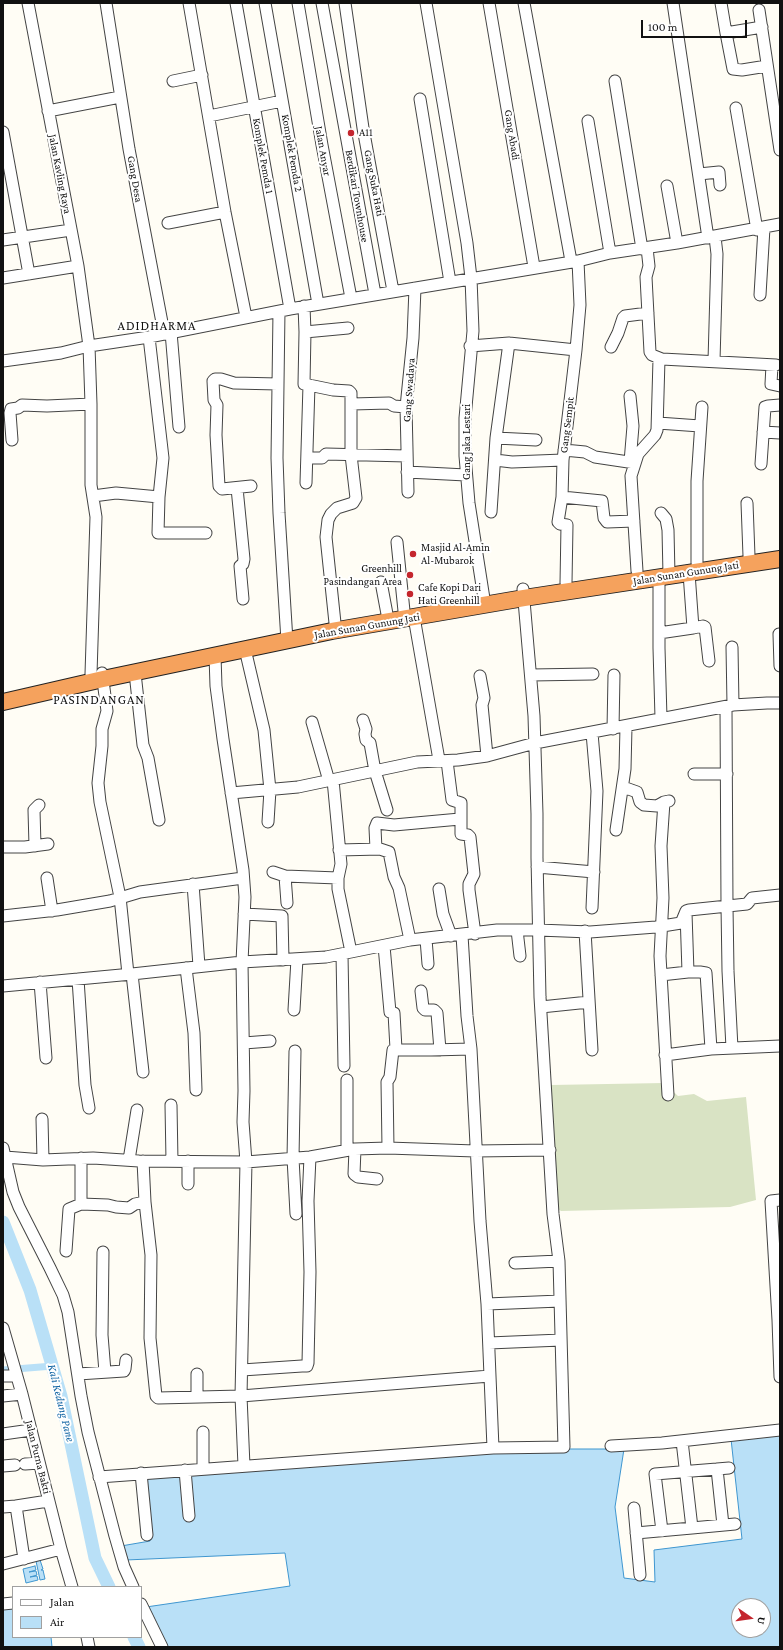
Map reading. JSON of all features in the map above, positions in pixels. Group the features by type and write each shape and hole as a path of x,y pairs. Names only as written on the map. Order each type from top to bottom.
{"highway":[{"path":"3,694 26,692 98,675 333,626 353,624 387,614 409,614 484,600 700,567 780,551"},
{"name":"Jalan Sunan Gunung Jati","path":"700,567 780,559"},
{"path":"517,595 566,583 603,581"},
{"name":"Jalan Sunan Gunung Jati","path":"353,624 409,614"},
{"path":"98,675 135,673 246,649 286,637"},
{"path":"3,702 26,692"}],"street":[{"name":"Jalan Kavling Raya","path":"28,3 78,266 89,346 91,485 96,517 98,675 107,711 103,725 98,783 100,802 120,897 143,1072"},
{"name":"Gang Desa","path":"106,3 120,97 168,333 179,427"},
{"path":"189,3 225,212 246,317"},
{"name":"Komplek Pemda 1","path":"236,3 255,107 285,310 278,384 279,513 286,637"},
{"name":"Komplek Pemda 2","path":"265,3 318,304"},
{"name":"Jalan Anyar","path":"298,3 322,145 351,298"},
{"name":"Berdikari Townhouse","path":"322,3 375,294"},
{"name":"Gang Suka Hati","path":"346,3 363,128 393,291"},
{"name":"Gang Jaka Lestari","path":"426,3 467,243 471,278 473,314 465,418 466,476 484,600"},
{"name":"Gang Abadi","path":"489,3 534,267"},
{"name":"Gang Sempit","path":"524,3 580,295 576,350 563,455 562,497 558,522 560,524 567,525 566,583"},
{"path":"673,3 698,174 717,254 714,361"},
{"path":"721,3 733,69 739,70 767,66"},
{"path":"759,10 780,150"},
{"path":"726,33 762,27"},
{"path":"173,81 202,75"},
{"path":"615,81 649,266 646,277 650,352 659,359 774,365 771,384 780,386"},
{"path":"48,111 120,97"},
{"path":"420,99 450,282"},
{"path":"209,116 282,101"},
{"path":"736,108 760,229 760,295"},
{"path":"588,121 610,253"},
{"path":"3,132 21,237 29,274"},
{"path":"698,174 719,172 720,185"},
{"path":"667,186 677,243"},
{"path":"168,223 225,212"},
{"path":"3,361 61,353 89,346 149,337 304,306 574,261 610,253 645,249 760,229 780,224"},
{"path":"3,240 71,230"},
{"path":"3,278 78,266"},
{"name":"Gang Swadaya","path":"408,492 406,407 413,338 415,288"},
{"path":"304,306 305,332 303,382 305,385 333,390 350,391 352,404 352,455 356,498 353,503 337,508 331,514 328,520 326,537 333,626"},
{"path":"611,347 623,318 648,313"},
{"path":"305,332 348,328"},
{"path":"149,337 163,458 159,497 158,533 206,533"},
{"path":"470,346 509,344 576,350"},
{"path":"491,512 496,438 509,344"},
{"path":"632,462 655,435 658,423 659,359"},
{"path":"251,486 222,489 219,486 216,435 217,405 214,400 213,381 215,379 234,383 278,384"},
{"path":"306,483 309,385"},
{"path":"630,396 633,426 631,476 634,521 654,573 659,633 661,718"},
{"path":"352,404 389,403 394,406 406,407"},
{"path":"12,440 11,410 22,405 47,406 91,404"},
{"path":"761,464 765,407 780,405"},
{"path":"693,628 700,567 697,481 702,407"},
{"path":"658,423 700,426"},
{"path":"764,432 780,433"},
{"path":"496,438 536,440"},
{"path":"495,460 512,462 585,452 595,457 632,462"},
{"path":"307,458 322,458 326,454 407,456"},
{"path":"407,472 466,476"},
{"path":"237,488 244,559 243,564 240,566 243,599"},
{"path":"93,496 116,493 159,497"},
{"path":"562,497 602,501 604,518 607,522 634,521"},
{"path":"747,503 749,556"},
{"path":"654,573 667,524 661,513"},
{"path":"397,542 409,614 452,800 461,803 461,834 468,835 470,837 474,874 469,890 475,934"},
{"path":"381,582 387,614"},
{"path":"100,1476 493,1448 564,1447 559,1261 553,1214 541,1006 538,930 535,743 531,675 517,595"},
{"path":"659,633 703,626 705,627 710,661"},
{"path":"779,634 780,666"},
{"path":"732,647 726,774 728,971 732,1048"},
{"path":"246,649 264,730 270,790 268,822"},
{"path":"215,656 216,686 230,793 240,850 245,897 242,962 244,1043 243,1122 246,1162 241,1396 244,1466"},
{"path":"135,673 143,745 148,758 159,820"},
{"path":"531,675 593,674"},
{"path":"613,729 614,675"},
{"path":"480,676 484,698 482,705 487,756"},
{"path":"230,793 298,787 417,762 487,756 535,743 626,727 661,718 729,706 767,702 780,703"},
{"path":"363,720 366,729 366,740 370,743 375,770 387,810"},
{"path":"312,722 331,780 341,864 338,878 340,900 344,913 346,953 344,1066"},
{"path":"616,830 626,749 626,727"},
{"path":"592,733 597,791 592,908"},
{"path":"694,774 726,774"},
{"path":"622,787 632,789 637,792 640,802 644,805 657,806 667,801 661,846 663,898 660,975 668,1095"},
{"path":"35,846 34,810 38,805"},
{"path":"376,849 375,828 377,823 394,825 460,820"},
{"path":"3,847 48,844"},
{"path":"339,850 376,849 389,852 394,876 399,888 410,940"},
{"path":"537,867 594,872"},
{"path":"273,872 285,876 338,878"},
{"path":"285,876 287,903"},
{"path":"47,878 52,910"},
{"path":"3,916 110,901 140,892 243,878"},
{"path":"193,884 198,966"},
{"path":"439,889 443,914 451,936"},
{"path":"686,911 747,904 752,898 780,895"},
{"path":"3,986 198,966 297,959 346,953 410,940 451,936 517,930 585,932 661,926 681,923 686,911"},
{"path":"686,911 688,972"},
{"path":"244,914 282,916 283,960"},
{"path":"517,930 520,956"},
{"path":"585,932 592,1050"},
{"path":"462,935 467,1016 471,1048 475,1151 487,1304 493,1448"},
{"path":"426,939 428,964"},
{"path":"384,946 390,1012 394,1013 396,1049"},
{"path":"294,1010 297,959"},
{"path":"186,968 194,1033 196,1090"},
{"path":"660,975 688,972 703,972 707,975 711,1048"},
{"path":"78,979 85,1085 89,1108"},
{"path":"40,982 46,1058"},
{"path":"421,991 423,1008 425,1010 434,1010 437,1013 440,1050"},
{"path":"541,1006 589,1002"},
{"path":"244,1043 270,1041"},
{"path":"665,1055 711,1048 780,1046"},
{"path":"388,1148 387,1082 390,1077 392,1052 396,1049 440,1050 471,1048"},
{"path":"295,1051 293,1158 296,1214"},
{"path":"347,1080 351,1149 355,1176 377,1179"},
{"path":"171,1104 172,1161"},
{"path":"129,1160 137,1110"},
{"path":"42,1119 43,1160"},
{"path":"133,1586 124,1567 88,1432 68,1312 63,1295 19,1207 13,1192 4,1152 43,1160 81,1158 143,1161 246,1162 310,1157 351,1149 388,1148 475,1151 550,1150"},
{"path":"242,1370 307,1366 308,1364 310,1272 308,1201 310,1157"},
{"path":"81,1158 81,1204"},
{"path":"143,1161 145,1202 151,1255 150,1338 156,1396 160,1399 241,1396 490,1376"},
{"path":"188,1162 188,1184"},
{"path":"780,1200 771,1201 776,1210 780,1377"},
{"path":"66,1251 69,1209 81,1204 129,1208 135,1204 145,1202"},
{"path":"103,1252 102,1335 105,1372"},
{"path":"516,1263 559,1261"},
{"path":"487,1304 560,1301"},
{"name":"Jalan Purna Bakti","path":"3,1328 22,1394 48,1501 72,1586"},
{"path":"489,1343 561,1340"},
{"path":"78,1374 124,1371 126,1360"},
{"path":"197,1374 197,1397"},
{"path":"3,1376 16,1376"},
{"path":"3,1396 22,1394"},
{"path":"3,1434 31,1430"},
{"path":"611,1446 682,1441 780,1430"},
{"path":"203,1432 204,1468"},
{"path":"682,1441 692,1528"},
{"path":"3,1466 39,1462"},
{"path":"662,1531 655,1474 729,1468"},
{"path":"717,1469 723,1525"},
{"path":"185,1470 189,1516"},
{"path":"141,1473 147,1535"},
{"path":"3,1507 48,1501"},
{"path":"16,1506 24,1559"},
{"path":"634,1508 640,1575"},
{"path":"636,1533 735,1524"},
{"path":"3,1564 61,1549"},
{"path":"142,1606 162,1647"}],"green space":[{"path":"664,1083 678,1096 694,1094 707,1101 746,1097 756,1200 730,1207 561,1211 558,1209 551,1085"}],"water":[{"path":"780,1432 780,1647 164,1647 146,1607 290,1586 285,1553 126,1560 121,1546 150,1541 143,1475 562,1449 624,1449 615,1507 624,1578 655,1582 654,1550 742,1539 731,1439"},
{"path":"40,1560 43,1569 41,1570 43,1570 45,1579 40,1580 36,1561"},
{"path":"35,1566 36,1570 29,1572 36,1571 37,1575 30,1577 37,1576 38,1580 26,1583 23,1569"},
{"path":"12,1607 12,1638 51,1638 52,1647 3,1647 3,1608"}],"waterway":[{"name":"Kali Kedung Pane","path":"3,1222 30,1290 61,1396 95,1558 109,1586"},
{"path":"3,1370 53,1366"},
{"name":"Kali Kedung Pane","path":"134,1638 139,1647"}],"place":[{"name":"A11","path":"351,133"},
{"name":"Masjid Al-Amin Al-Mubarok","path":"413,554"},
{"name":"Greenhill Pasindangan Area","path":"410,575"},
{"name":"Cafe Kopi Dari Hati Greenhill","path":"410,594"}],"district":[{"name":"ADIDHARMA","path":"157,326"},
{"name":"PASINDANGAN","path":"99,700"}]}
